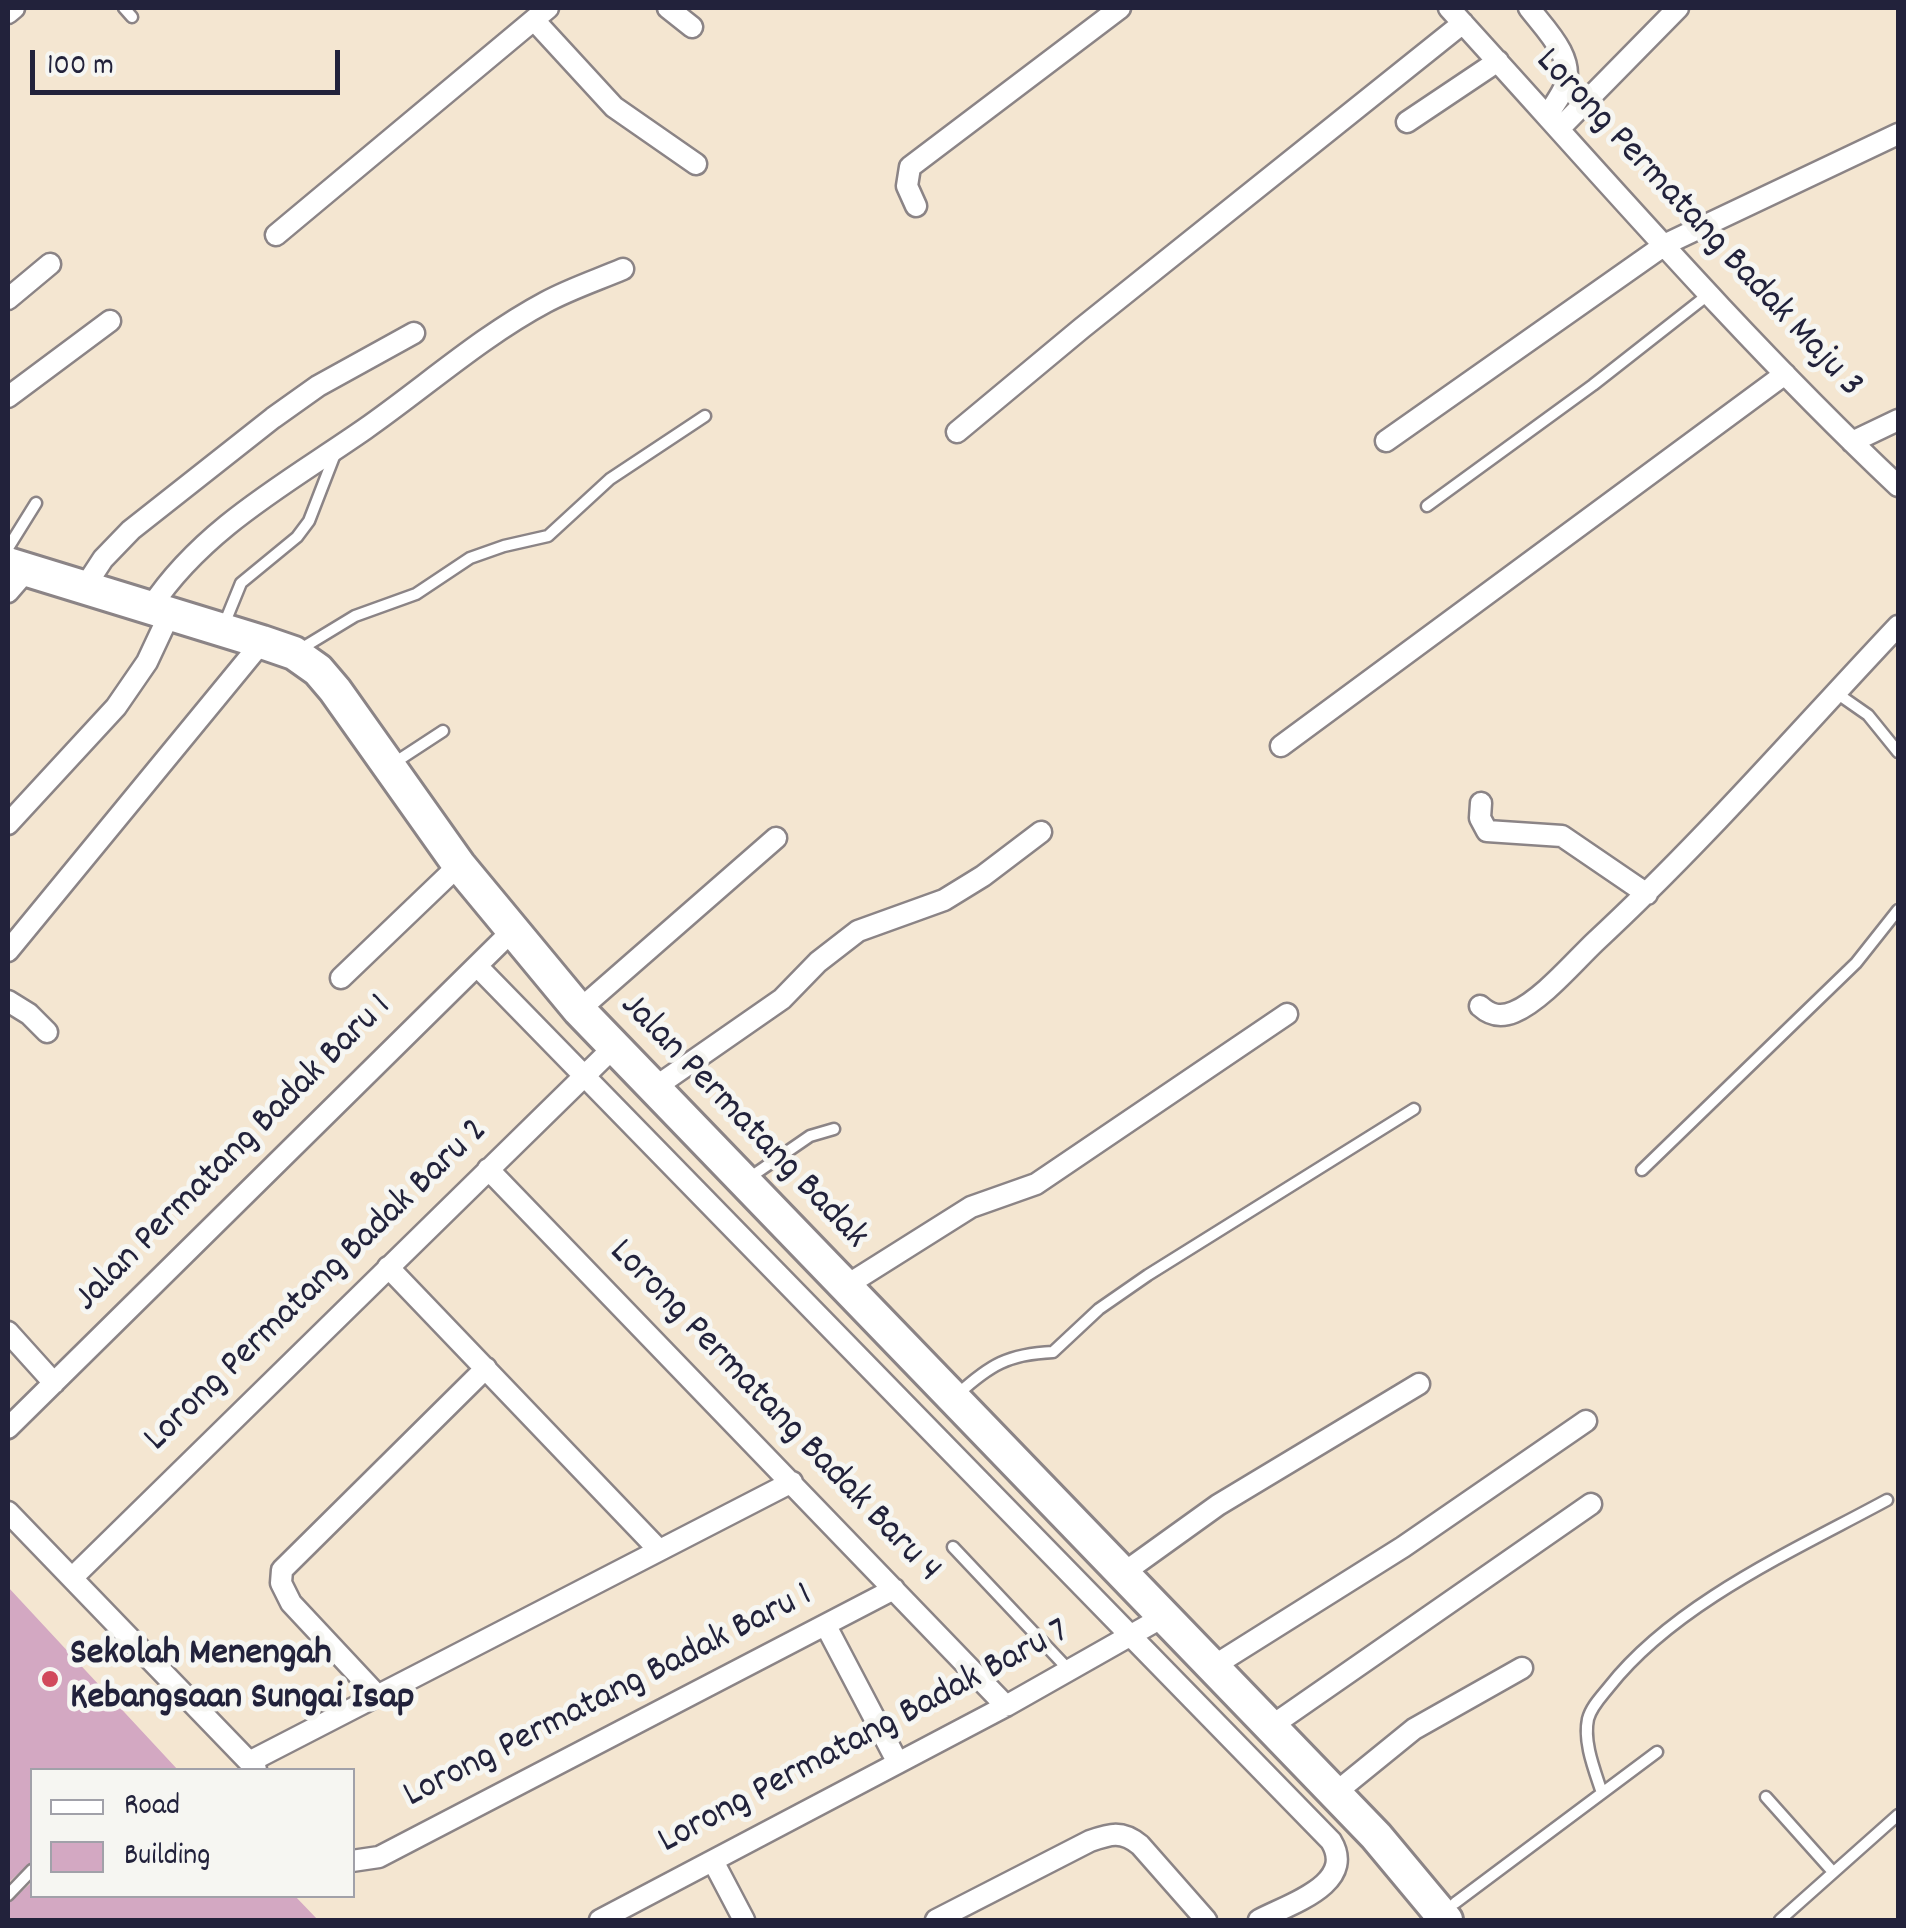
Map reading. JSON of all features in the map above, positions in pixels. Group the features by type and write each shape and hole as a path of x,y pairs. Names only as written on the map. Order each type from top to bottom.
{"main road":[{"name":"Jalan Permatang Badak","path":"12,568 262,642 294,654 318,670 459,865 579,1010 1334,1794 1457,1915"}],"street":[{"path":"8,12 14,8"},
{"path":"668,8 692,27"},
{"path":"916,206 908,186 910,167 1120,8"},
{"path":"1529,8 1558,46 1567,66 1554,121"},
{"path":"1554,121 1678,8"},
{"path":"276,235 541,14 614,108 696,164"},
{"path":"958,432 1456,16"},
{"name":"Lorong Permatang Badak Maju 3","path":"1456,16 1786,374 1898,486"},
{"path":"1407,122 1498,62"},
{"path":"1386,441 1666,244 1898,134"},
{"path":"8,299 50,264"},
{"path":"8,824 116,707 148,662 171,576 211,538 522,316 548,300 623,270"},
{"path":"8,396 110,320"},
{"path":"84,588 103,559 131,530 273,418 318,386 414,332"},
{"path":"1281,746 1786,374"},
{"path":"1852,442 1898,420"},
{"path":"1480,1006 1499,1016 1528,1004 1647,894 1755,784 1898,626"},
{"path":"8,951 262,642"},
{"path":"1480,803 1480,818 1488,831 1562,836 1647,894"},
{"path":"654,1088 782,999 818,962 858,932 944,900 1040,832"},
{"path":"579,1010 776,838"},
{"path":"341,978 459,865"},
{"name":"Jalan Permatang Badak Baru 1","path":"8,1428 512,931"},
{"path":"477,966 1332,1841 1339,1866 1321,1888 1259,1920"},
{"path":"8,1002 30,1014 47,1032"},
{"path":"844,1287 970,1207 1036,1184 1288,1014"},
{"name":"Lorong Permatang Badak Baru 2","path":"72,1578 614,1047"},
{"name":"Lorong Permatang Badak Baru 4","path":"488,1169 1006,1706"},
{"path":"388,1267 659,1550"},
{"path":"8,1332 54,1383"},
{"path":"378,1696 291,1603 281,1583 282,1570 486,1368"},
{"path":"1122,1574 1218,1506 1420,1384"},
{"path":"1212,1667 1403,1548 1586,1421"},
{"path":"8,1512 253,1766 378,1696 792,1482"},
{"path":"1270,1727 1591,1504"},
{"name":"Lorong Permatang Badak Baru 1","path":"355,1861 379,1856 894,1589"},
{"name":"Lorong Permatang Badak Baru 7","path":"600,1920 1006,1706 1163,1617"},
{"path":"826,1626 898,1764"},
{"path":"1334,1794 1414,1729 1522,1668"},
{"path":"936,1920 1090,1841 1118,1833 1140,1844 1206,1920"},
{"path":"713,1861 744,1920"}],"lane":[{"path":"1428,506 1710,293"},
{"path":"294,654 355,616 416,594 470,558 548,536 610,479 705,416"},
{"path":"222,629 241,582 297,537 309,521 338,448"},
{"path":"12,568 36,502"},
{"path":"1835,692 1868,715 1898,752"},
{"path":"390,765 443,731"},
{"path":"1642,1170 1856,963 1898,910"},
{"path":"952,1399 999,1362 1023,1353 1052,1352 1099,1309 1148,1275 1414,1109"},
{"path":"744,1182 810,1136 834,1129"},
{"path":"1602,1794 1591,1759 1588,1719 1615,1679 1643,1651 1702,1606 1790,1552 1887,1500"},
{"path":"952,1548 1069,1670"},
{"path":"1457,1915 1657,1752"},
{"path":"1766,1797 1832,1872"},
{"path":"1780,1920 1898,1815"},
{"path":"8,1895 30,1872"}],"building":[{"name":"Sekolah Menengah Kebangsaan Sungai Isap","path":"8,1587 176,1768 30,1768 30,1863 8,1883"},
{"path":"30,1884 30,1898 297,1898 318,1920 8,1920 8,1904"}],"place":[{"name":"Sekolah Menengah Kebangsaan Sungai Isap","path":"50,1679"}]}
